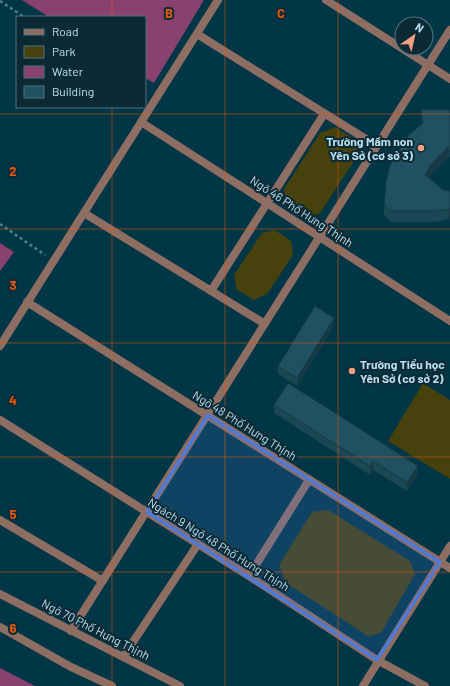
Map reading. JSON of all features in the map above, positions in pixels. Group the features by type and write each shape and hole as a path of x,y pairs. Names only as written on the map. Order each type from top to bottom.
{"street":[{"path":"0,346 218,0"},
{"path":"326,0 450,78"},
{"path":"71,631 450,30"},
{"path":"196,34 377,146"},
{"path":"211,290 324,114"},
{"name":"Ngõ 46 Phố Hưng Thịnh","path":"141,122 450,321"},
{"path":"84,213 265,324"},
{"name":"Ngõ 48 Phố Hưng Thịnh","path":"27,302 450,568"},
{"name":"Ngách 9 Ngõ 48 Phố Hưng Thịnh","path":"0,420 249,576 377,660 425,686"},
{"path":"249,576 309,480"},
{"path":"0,520 103,581"},
{"path":"123,657 198,544"},
{"path":"363,686 377,660 450,546"},
{"name":"Ngõ 70 Phố Hưng Thịnh","path":"0,594 180,686"},
{"path":"0,627 71,667 112,686"}],"path":[{"path":"0,1 22,16"},
{"path":"0,224 54,260"}],"highlighted area":[{"path":"208,415 440,562 377,660 147,512"}],"green space":[{"path":"335,127 356,140 358,155 320,213 308,217 286,203 284,189 320,133"},
{"path":"275,230 291,241 293,255 267,294 254,300 236,289 234,275 262,233"},
{"path":"423,383 450,400 450,479 388,441"},
{"path":"328,510 410,561 415,574 381,633 368,636 286,583 279,565 312,512"}],"water":[{"path":"22,0 204,0 154,83 146,79 146,16 47,16"},
{"path":"0,243 14,252 0,271"},
{"path":"0,668 35,686 0,686"}],"building":[{"path":"421,110 450,110 450,146 432,163 425,175 443,190 450,191 450,209 435,211 391,211 384,205 386,182 390,165 408,136 423,123"},
{"path":"315,306 334,318 297,378 278,366"},
{"path":"288,383 418,466 407,482 373,461 370,466 274,405"}],"place":[{"name":"Trường Mầm non Yên Sở (cơ sở 3)","path":"421,148"},
{"name":"Trường Tiểu học Yên Sở (cơ sở 2)","path":"352,371"}]}
